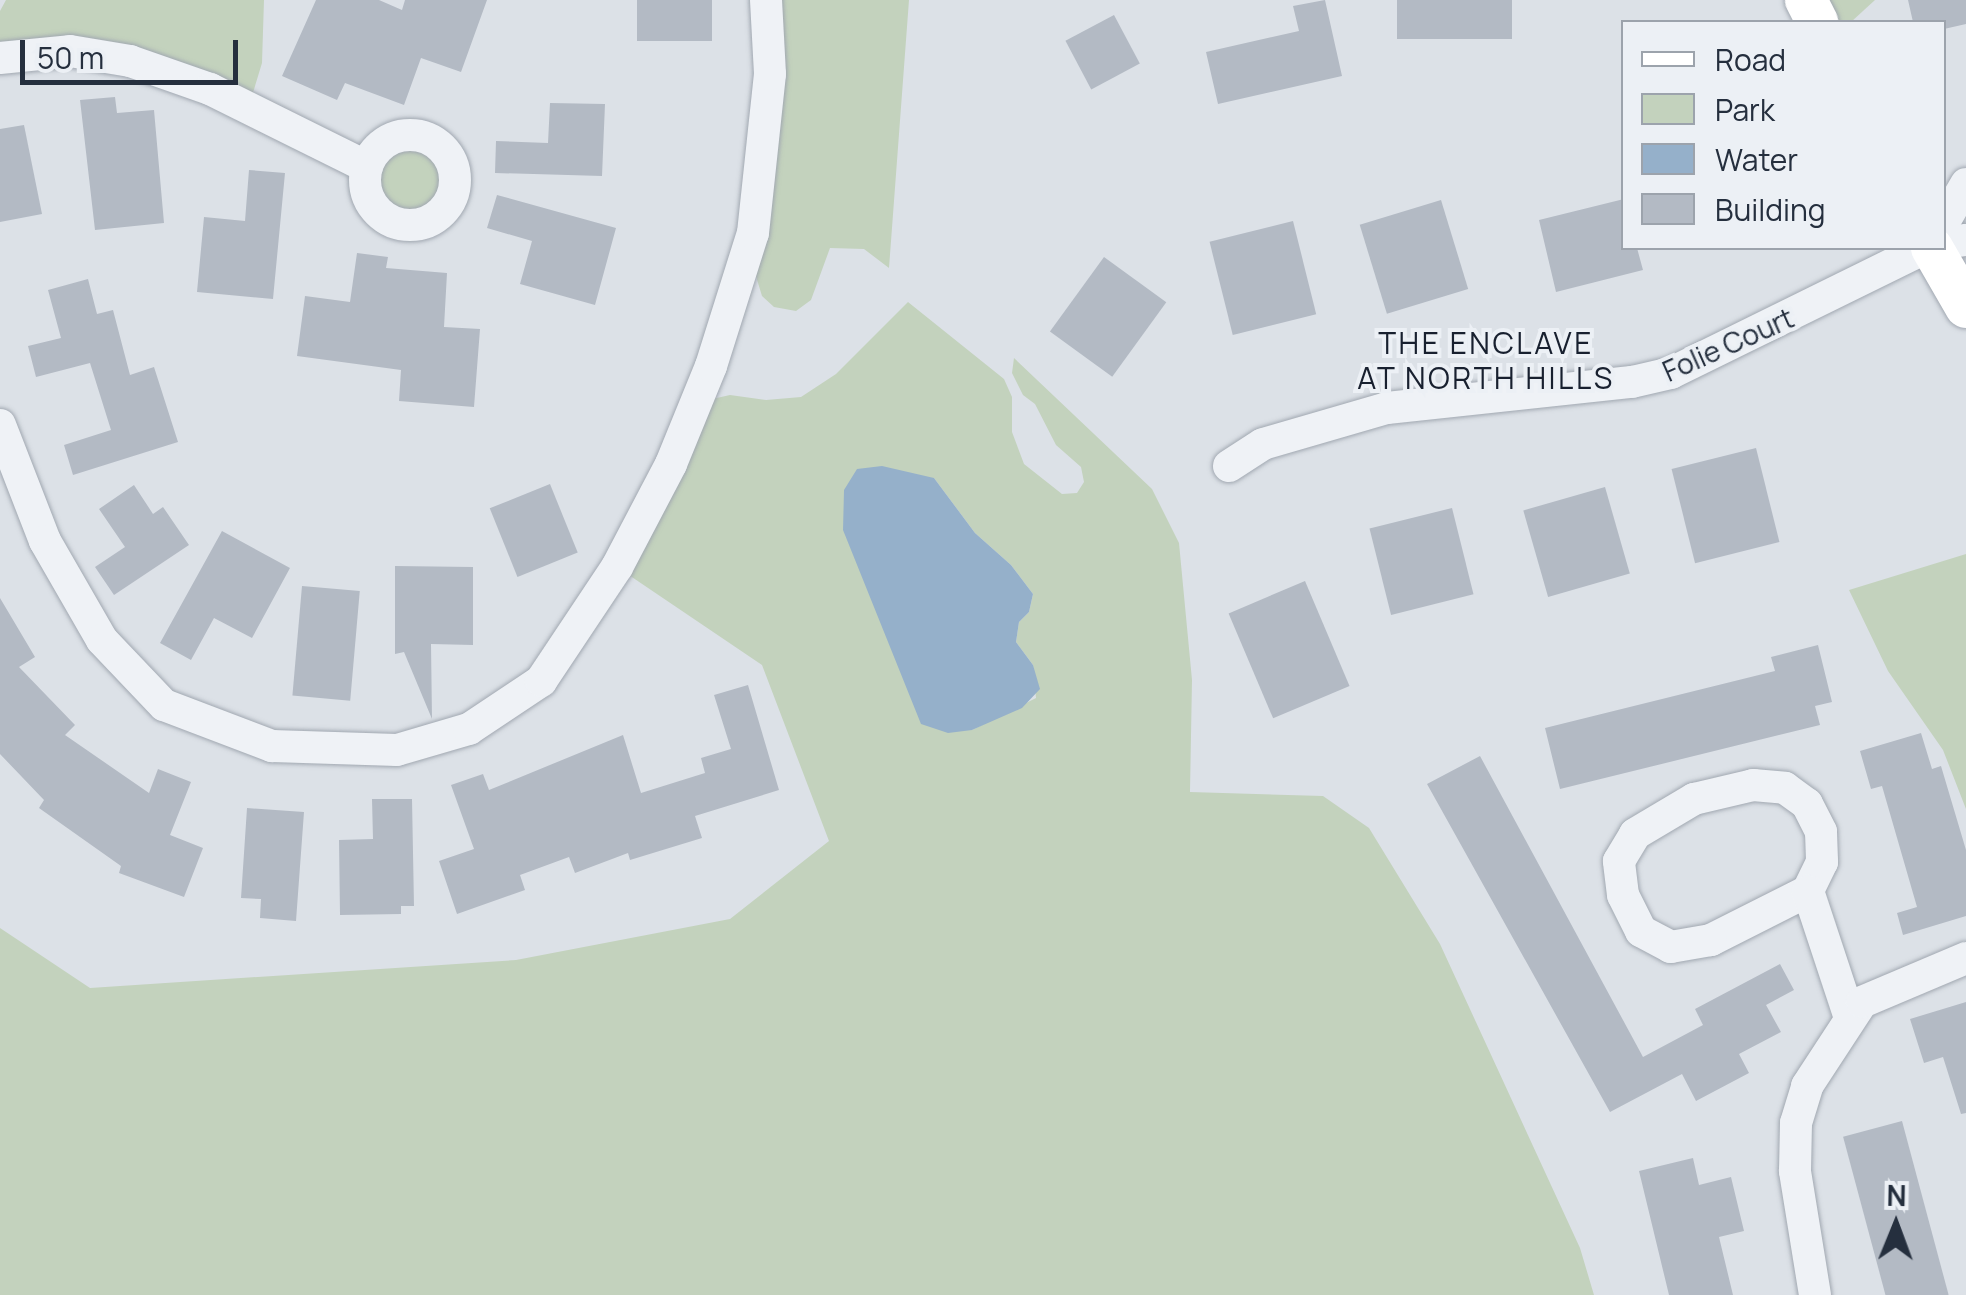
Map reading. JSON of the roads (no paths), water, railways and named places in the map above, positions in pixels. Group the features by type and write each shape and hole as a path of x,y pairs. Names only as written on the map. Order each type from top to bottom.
{"main road":[{"path":"1929,250 1966,306"}],"street":[{"path":"0,424 45,541 102,640 164,705 272,746 397,750 469,729 542,681 617,567 678,447 711,366 752,233 770,74 766,0"},
{"path":"0,58 70,51 130,61 210,89 366,167"},
{"path":"1946,219 1966,184"},
{"name":"Folie Court","path":"1229,466 1264,444 1386,408 1632,382 1671,373 1924,250"},
{"path":"1808,891 1711,940 1671,948 1640,931 1622,895 1619,862 1634,834 1694,799 1753,786 1784,788 1807,804 1821,832 1822,862 1808,891 1850,1018"},
{"path":"1814,1295 1795,1171 1796,1123 1808,1086 1862,1002 1966,958"}],"water":[{"path":"882,466 934,478 975,533 1011,565 1033,594 1029,612 1019,622 1016,642 1033,665 1040,689 1022,708 972,730 948,733 921,724 843,530 844,490 857,469"}],"district":[{"name":"THE ENCLAVE AT NORTH HILLS","path":"1486,360"}]}
